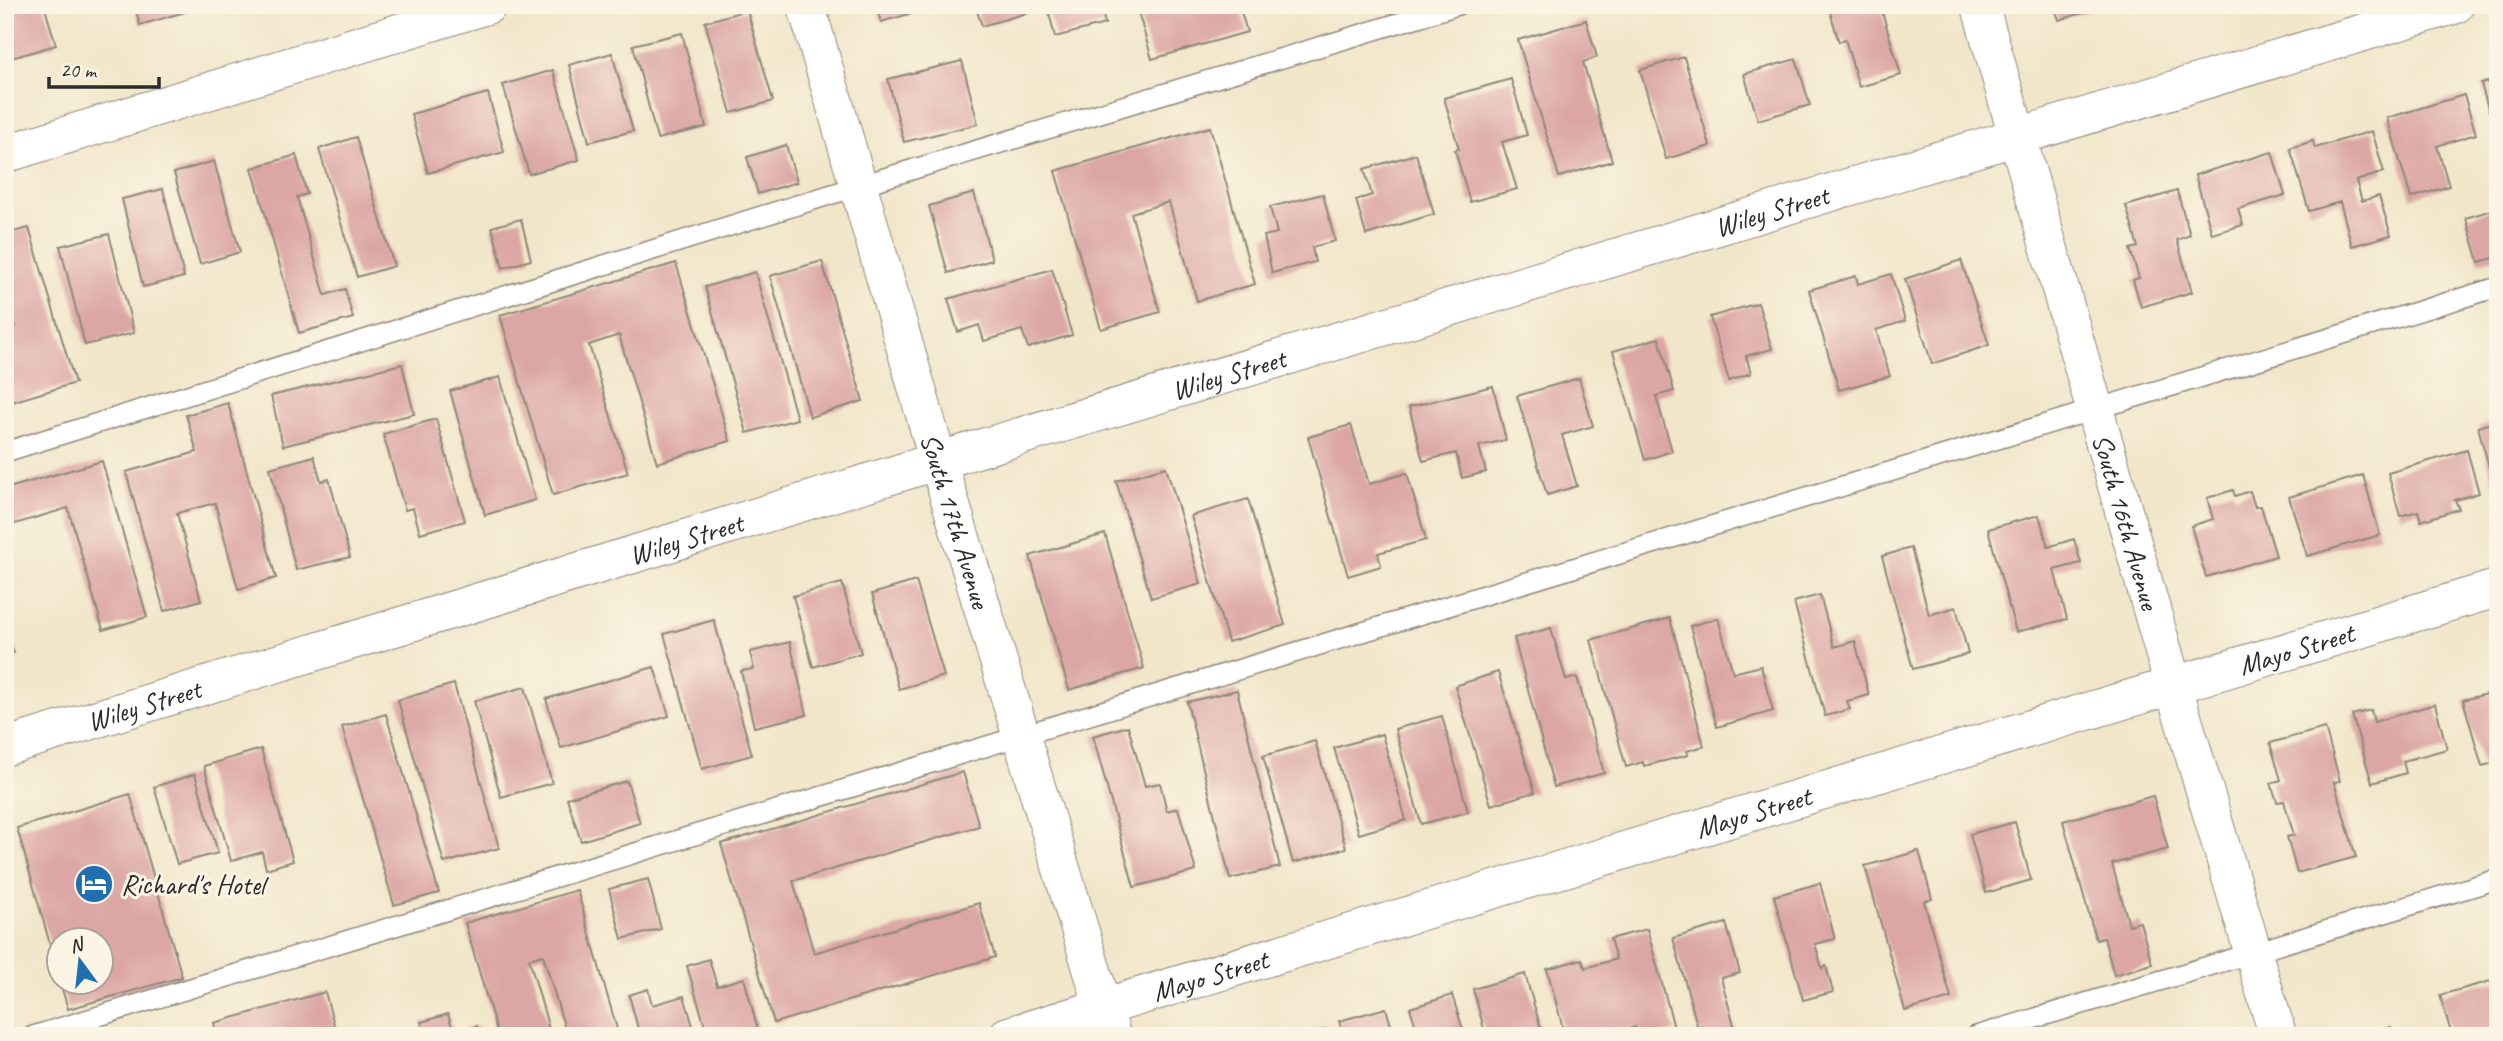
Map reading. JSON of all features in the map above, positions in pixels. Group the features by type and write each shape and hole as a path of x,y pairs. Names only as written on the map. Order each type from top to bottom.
{"street":[{"path":"5,154 488,5"},
{"name":"South 17th Avenue","path":"806,5 938,461 1108,1021"},
{"name":"South 16th Avenue","path":"1980,5 2173,685 2278,1036"},
{"name":"Wiley Street","path":"5,747 938,461 2455,5"},
{"name":"Mayo Street","path":"1007,1036 1108,1021 2173,685 2498,588"}],"lane":[{"path":"5,452 858,186 1458,5"},
{"path":"33,1036 2498,287"},
{"path":"1976,1036 2498,879"}],"building":[{"path":"5,5 44,5 56,45 5,60"},
{"path":"134,5 187,5 188,11 140,25"},
{"path":"876,5 937,5 937,6 881,22"},
{"path":"975,5 1028,5 1030,12 982,26"},
{"path":"1047,5 1101,5 1105,24 1055,37"},
{"path":"1136,5 1239,5 1247,32 1152,59"},
{"path":"1828,5 1880,5 1901,75 1859,87 1845,39 1839,42"},
{"path":"2054,5 2106,5 2106,6 2059,20"},
{"path":"747,10 773,101 731,113 705,22"},
{"path":"1586,20 1597,57 1583,62 1612,161 1559,177 1518,40"},
{"path":"682,33 706,127 657,139 633,45"},
{"path":"612,53 633,131 589,142 569,65"},
{"path":"1684,57 1710,146 1666,159 1640,70"},
{"path":"1796,59 1810,105 1758,120 1744,74"},
{"path":"962,61 978,124 904,142 888,79"},
{"path":"553,70 579,160 529,174 503,85"},
{"path":"1511,79 1527,135 1502,142 1517,189 1470,202 1455,150 1459,149 1444,98"},
{"path":"2498,79 2498,138 2497,138 2481,84"},
{"path":"488,93 504,152 428,173 411,114"},
{"path":"2464,95 2476,134 2437,146 2449,186 2411,198 2387,118"},
{"path":"1210,127 1255,284 1197,301 1169,202 1131,213 1160,312 1101,329 1055,171"},
{"path":"2372,131 2384,172 2356,181 2362,201 2379,196 2391,235 2352,246 2340,202 2309,211 2290,148 2313,141 2315,148"},
{"path":"356,137 394,266 357,277 319,149"},
{"path":"786,145 797,182 758,194 747,157"},
{"path":"2272,152 2285,195 2238,209 2243,225 2212,234 2195,175"},
{"path":"1416,154 1434,214 1366,235 1356,200 1372,195 1364,169"},
{"path":"296,155 307,194 297,197 325,295 345,289 353,318 299,333 252,168"},
{"path":"214,161 240,252 200,264 174,173"},
{"path":"163,189 184,277 143,287 122,199"},
{"path":"2177,191 2190,235 2177,240 2192,292 2141,307 2133,280 2139,278 2130,249 2138,247 2126,206"},
{"path":"974,193 992,260 948,273 929,206"},
{"path":"1323,194 1335,241 1312,247 1315,262 1272,273 1264,236 1277,233 1270,207"},
{"path":"2498,208 2498,257 2479,262 2466,218"},
{"path":"521,219 531,260 503,268 492,227"},
{"path":"29,228 75,383 5,404 5,330 15,327 9,308 5,310 5,234"},
{"path":"109,234 134,333 85,345 60,246"},
{"path":"1961,260 1989,345 1932,364 1905,279"},
{"path":"822,261 863,401 810,417 770,276"},
{"path":"676,263 730,441 657,463 619,335 589,345 628,473 553,495 500,315"},
{"path":"1052,269 1072,335 1028,348 1022,330 984,341 979,325 958,332 948,299"},
{"path":"755,272 797,419 747,433 705,287"},
{"path":"1891,274 1905,321 1876,330 1890,376 1839,390 1809,290 1856,276 1858,284"},
{"path":"1758,303 1772,349 1746,356 1751,373 1729,381 1710,317"},
{"path":"1659,338 1674,391 1656,396 1672,451 1645,460 1613,351"},
{"path":"402,364 414,414 283,446 271,396"},
{"path":"500,377 535,500 485,515 450,391"},
{"path":"1579,378 1593,426 1562,435 1577,486 1547,495 1517,396"},
{"path":"1493,386 1506,440 1479,446 1486,472 1462,478 1456,453 1423,461 1409,407"},
{"path":"228,403 276,578 238,589 215,503 177,513 201,600 164,611 126,472 197,452 186,415"},
{"path":"436,419 465,521 420,533 413,508 405,510 383,434"},
{"path":"2498,421 2498,484 2494,485 2478,427"},
{"path":"1351,425 1369,484 1407,473 1426,540 1378,553 1381,566 1348,576 1308,437"},
{"path":"2467,450 2479,493 2455,500 2459,509 2421,521 2418,511 2400,516 2388,473"},
{"path":"314,456 321,481 329,479 350,557 296,570 270,468"},
{"path":"102,461 147,617 103,630 68,508 5,527 5,489"},
{"path":"1166,467 1201,584 1151,598 1116,481"},
{"path":"2363,475 2380,535 2307,556 2289,497"},
{"path":"2233,490 2235,496 2250,491 2255,507 2261,506 2276,556 2206,577 2191,526 2213,519 2207,498"},
{"path":"1248,499 1285,625 1228,642 1191,516"},
{"path":"2039,515 2048,547 2074,539 2081,563 2054,570 2067,619 2016,632 1988,529"},
{"path":"1105,534 1144,668 1069,690 1030,556"},
{"path":"1911,548 1929,615 1956,607 1968,654 1913,669 1882,556"},
{"path":"916,581 944,676 899,689 872,594"},
{"path":"842,583 861,653 813,667 793,596"},
{"path":"1820,595 1834,647 1855,641 1869,695 1847,701 1850,709 1825,716 1794,602"},
{"path":"1670,618 1704,746 1687,751 1688,755 1644,766 1643,762 1626,767 1591,640"},
{"path":"1718,618 1733,673 1761,666 1773,711 1717,727 1690,626"},
{"path":"714,620 752,755 702,769 664,634"},
{"path":"5,625 14,653 5,655"},
{"path":"1551,628 1566,680 1577,677 1604,773 1554,787 1514,638"},
{"path":"790,642 807,715 754,727 741,671 754,669 750,652"},
{"path":"654,667 669,716 561,748 546,699"},
{"path":"1498,672 1535,792 1491,805 1455,686"},
{"path":"454,684 499,848 444,863 398,700"},
{"path":"525,687 552,783 501,797 474,701"},
{"path":"1237,690 1280,867 1230,879 1187,702"},
{"path":"2498,691 2498,762 2482,766 2463,700"},
{"path":"2435,704 2447,749 2403,761 2406,773 2372,783 2352,715 2371,710 2374,722"},
{"path":"386,714 439,893 394,905 342,727"},
{"path":"1442,716 1468,812 1421,824 1395,729"},
{"path":"1128,726 1145,786 1160,783 1167,811 1178,808 1196,871 1134,887 1093,736"},
{"path":"2325,728 2340,781 2334,782 2356,857 2297,873 2287,837 2294,835 2284,801 2277,802 2271,783 2281,780 2270,743"},
{"path":"1382,734 1406,820 1359,834 1334,748"},
{"path":"1315,741 1346,848 1293,863 1263,756"},
{"path":"261,749 293,861 266,869 262,852 231,861 204,766"},
{"path":"963,772 979,826 793,881 814,953 979,903 995,957 774,1023 721,844"},
{"path":"195,774 218,853 177,864 154,787"},
{"path":"627,781 640,823 581,841 567,798"},
{"name":"Richard's Hotel","path":"130,794 182,977 116,996 116,926 46,926 46,930 17,828"},
{"path":"2153,796 2168,849 2112,864 2129,925 2140,922 2152,964 2114,975 2104,938 2096,940 2063,821"},
{"path":"2015,822 2031,880 1986,893 1970,834"},
{"path":"1919,851 1932,899 1924,901 1951,998 1905,1011 1865,866"},
{"path":"648,879 661,929 622,939 609,889"},
{"path":"1820,883 1835,939 1815,944 1822,968 1826,966 1833,992 1803,1000 1774,896"},
{"path":"577,890 619,1036 567,1036 543,955 529,959 551,1036 498,1036 465,923"},
{"path":"1726,923 1740,973 1721,978 1737,1036 1700,1036 1673,938"},
{"path":"1647,929 1675,1031 1658,1036 1637,1036 1635,1027 1606,1036 1565,1036 1547,969 1582,959 1585,968 1616,959 1610,939"},
{"path":"709,959 717,986 744,978 758,1030 738,1036 708,1036 687,966"},
{"path":"1525,974 1543,1036 1486,1036 1473,989"},
{"path":"2498,979 2498,1036 2452,1036 2440,995"},
{"path":"648,989 652,1005 684,996 696,1036 640,1036 629,995"},
{"path":"325,992 337,1036 217,1036 214,1023"},
{"path":"1452,995 1465,1036 1419,1036 1410,1008"},
{"name":"Richard's Hotel","path":"64,996 114,996 68,1009"},
{"path":"1386,1008 1394,1036 1343,1036 1339,1021"},
{"path":"448,1014 454,1033 477,1026 481,1036 425,1036 421,1022"},
{"path":"2391,1027 2394,1036 2362,1036 2362,1035"},
{"path":"1326,1029 1328,1036 1304,1036 1304,1035"}],"place":[{"name":"Richard's Hotel","path":"94,884"}]}
